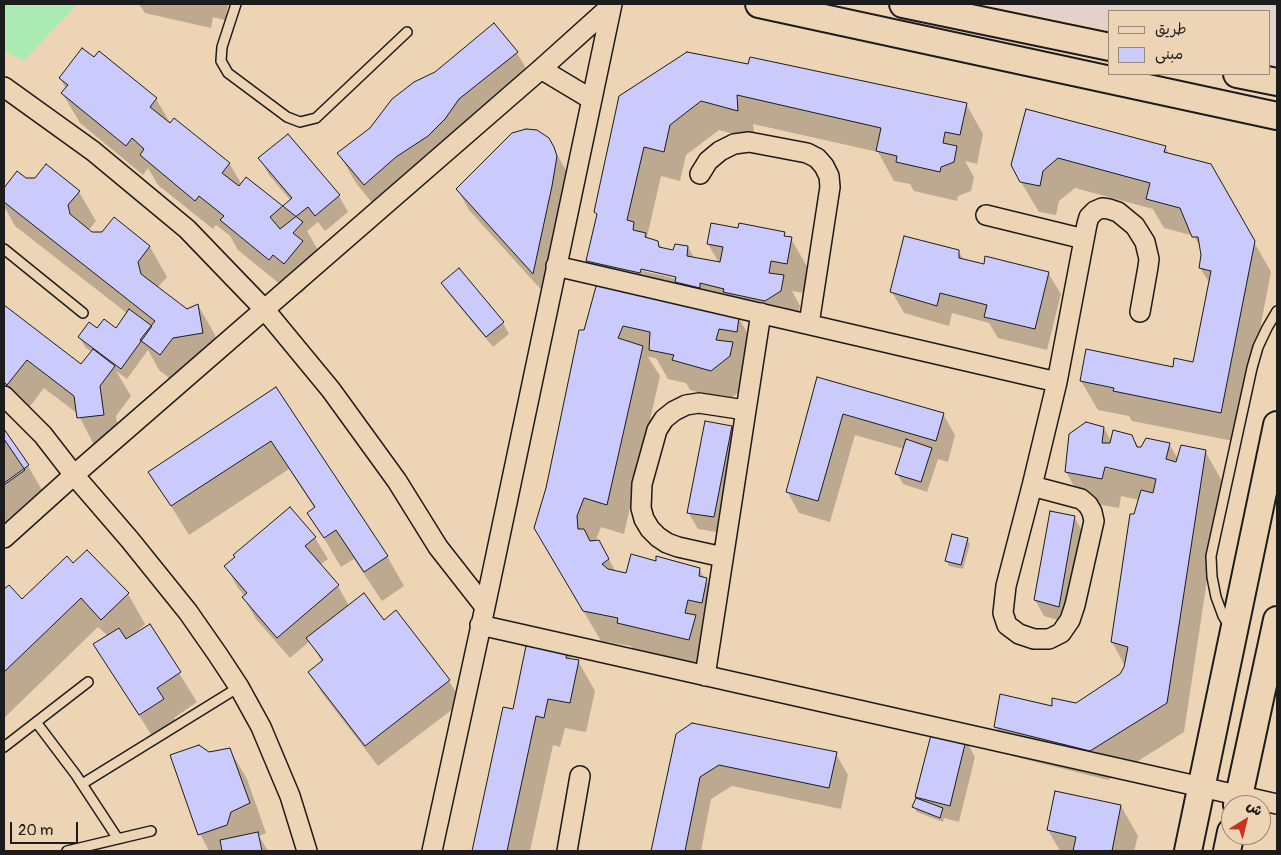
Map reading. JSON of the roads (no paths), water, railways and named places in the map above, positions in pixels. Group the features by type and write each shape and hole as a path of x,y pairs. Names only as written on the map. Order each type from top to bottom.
{"main road":[{"path":"759,4 1277,116"},
{"path":"903,4 1108,47"},
{"path":"1242,75 1277,82"},
{"path":"1188,851 1277,425"},
{"path":"1239,795 1277,620"}],"street":[{"path":"4,538 541,69 611,5"},
{"path":"432,851 611,5"},
{"path":"541,69 591,99"},
{"path":"4,87 93,151 187,229 264,310 331,390 397,481 483,616 705,676 1202,788 1223,795"},
{"path":"700,174 708,161 720,151 734,144 749,142 807,152 817,158 824,166 829,176 830,187 809,324"},
{"path":"1032,486 1081,499 1088,505 1094,521 1070,620 1061,633 1050,639 1034,640 1019,634 1008,626 1003,613 1006,586 1058,382 1084,238 1089,217 1094,211 1102,208 1118,212 1134,226 1145,242 1148,259 1140,312"},
{"path":"986,215 1084,238"},
{"path":"556,266 1058,382"},
{"path":"705,676 761,313"},
{"path":"4,396 43,435 74,475 130,540 188,612 239,687 265,735 290,796 307,851"},
{"path":"723,557 678,547 658,537 650,529 642,513 642,484 657,430 664,419 674,410 686,405 699,403 745,410"},
{"path":"567,851 580,776"}],"lane":[{"path":"236,4 222,47 221,62 228,73 286,117 300,122 316,118 407,32"},
{"path":"4,249 83,313"},
{"path":"1234,634 1223,616 1216,597 1212,577 1211,556 1252,368 1261,341 1277,311"},
{"path":"4,747 88,682"},
{"path":"82,784 239,687"},
{"path":"36,722 82,784 118,839"},
{"path":"67,851 152,832"}]}
